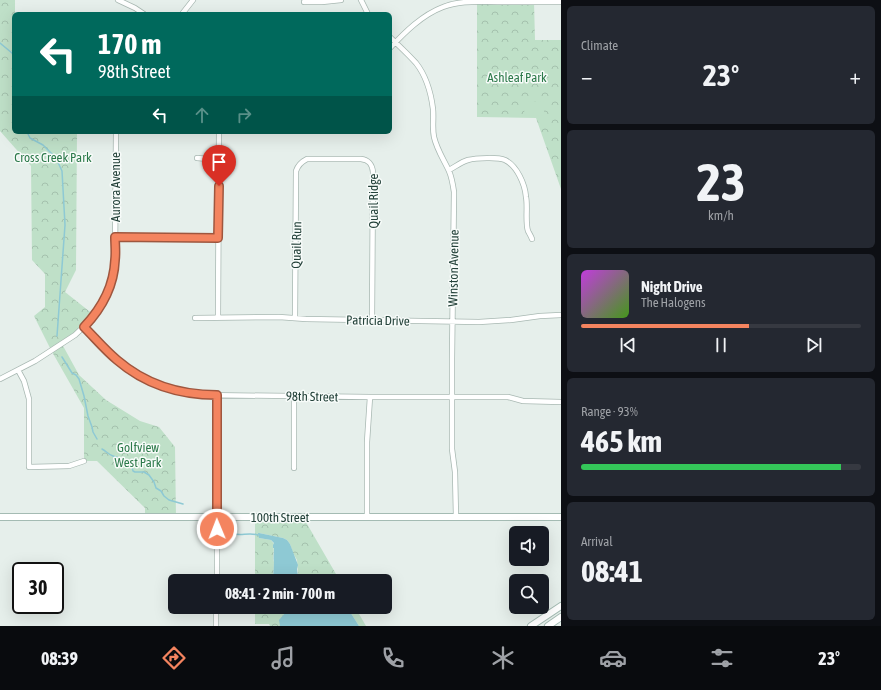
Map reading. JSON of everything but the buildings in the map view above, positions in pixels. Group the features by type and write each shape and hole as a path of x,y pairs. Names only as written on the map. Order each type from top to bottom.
{"street":[{"path":"118,0 141,12"},
{"path":"184,12 193,0"},
{"path":"304,2 340,0"},
{"path":"361,0 367,12"},
{"path":"392,46 403,34 427,14 460,2 561,2"},
{"name":"Winston Avenue","path":"392,39 416,63 424,76 429,89 433,111 434,137 453,182 452,449 455,472 456,517"},
{"name":"Aurora Avenue","path":"0,379 18,370 75,335 97,312 103,302 110,287 115,260 116,134"},
{"path":"218,317 219,134"},
{"path":"197,158 219,160"},
{"path":"449,170 467,160 482,158 500,159 509,163 516,170 526,191 528,229 532,239"},
{"name":"Quail Ridge","path":"296,171 300,164 307,159 365,160 373,167 372,320"},
{"name":"Quail Run","path":"295,318 296,171"},
{"path":"115,237 218,238"},
{"name":"Patricia Drive","path":"195,318 279,317 452,322 511,320 561,315"},
{"name":"98th Street","path":"84,327 116,360 127,369 146,380 165,388 186,393 202,395 370,397 500,396 523,401 561,402"},
{"path":"18,370 27,387 30,399 29,467 69,466 84,461"},
{"path":"217,395 217,574"},
{"path":"294,396 294,468"},
{"path":"367,517 367,442 370,397"},
{"name":"100th Street","path":"0,518 561,517"},
{"path":"531,626 561,606"},
{"path":"216,614 216,626"},
{"path":"548,626 561,617"}],"green space":[{"path":"0,0 15,0 15,12 12,12 12,134 77,134 76,270 65,292 94,315 62,344 79,375 106,400 140,421 159,427 175,447 176,517 145,517 145,508 97,461 84,461 84,408 51,350 34,316 45,307 45,274 32,260 31,166 0,131"},
{"name":"Ashleaf Park","path":"477,2 534,2 535,40 561,40 561,189 536,118 477,117"},
{"path":"525,101 544,102 544,116 524,115"},
{"path":"255,517 303,517 336,574 298,574 297,560 287,540 259,533 259,538 271,540 274,544 273,574 255,574"},
{"path":"255,614 284,614 280,620 280,626 255,624"},
{"path":"351,614 359,614 366,626 359,626"}],"water":[{"path":"258,533 287,540 298,565 298,574 273,574 274,543 271,540 259,538"},
{"path":"284,614 351,614 359,626 280,626 279,620"}],"waterway":[{"path":"0,43 12,53"},
{"path":"28,134 30,138 43,145 56,158 62,171 65,225 57,336"},
{"path":"62,357 72,373 79,379 88,416 97,439"},
{"path":"102,449 128,462 133,471 144,472 149,475 156,488 161,491 164,496 169,500 183,504"},
{"path":"231,533 237,535 258,535"}],"route":[{"path":"217,529 217,395 186,393 152,383 127,369 116,360 84,327 97,312 112,282 115,260 115,237 218,238 219,186"}],"park label":[{"name":"Cross Creek Park","path":"53,157"},
{"name":"Golfview West Park","path":"138,454"}]}
